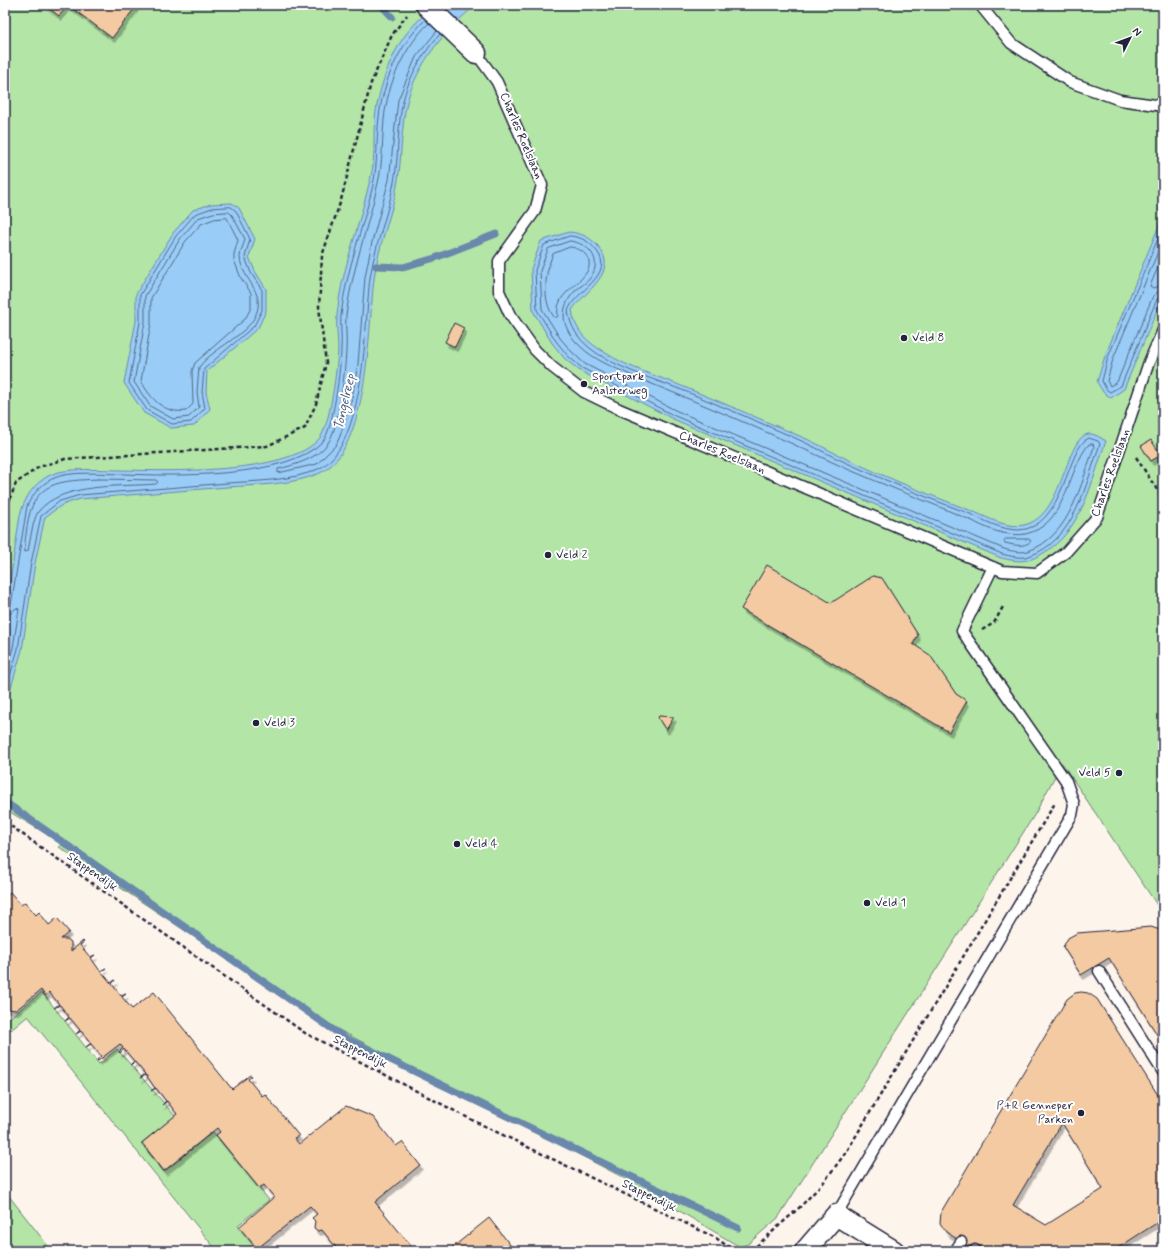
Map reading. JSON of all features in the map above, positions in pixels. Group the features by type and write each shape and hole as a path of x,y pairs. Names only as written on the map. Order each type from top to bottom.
{"street":[{"name":"Charles Roelslaan","path":"421,7 456,33 476,53"},
{"path":"805,1251 836,1216 894,1251"}],"lane":[{"path":"980,5 1011,43 1070,82 1120,100 1163,106"},
{"name":"Charles Roelslaan","path":"476,53 497,82 542,185 535,211 499,261 499,291 510,315 535,350 552,367 584,392 618,409 1002,571 1037,573 1066,552 1096,517 1149,362 1163,330"},
{"path":"836,1216 1072,815 1074,804 1066,781 962,631 993,567"},
{"path":"1099,971 1163,1072"},
{"path":"955,1251 961,1242"}],"path":[{"path":"5,514 16,483 39,467 65,459 267,446 305,428 316,404 326,363 319,307 322,256 341,200 371,83 392,35 421,7"},
{"path":"1123,438 1163,499"},
{"path":"968,639 994,623 1004,605"},
{"path":"751,1251 800,1207 823,1183 847,1151 1055,804 1066,781"},
{"name":"Stappendijk","path":"5,822 305,1033 476,1122 716,1238 734,1251"}],"green space":[{"name":"Sportpark Aalsterweg","path":"5,5 1163,5 1163,914 1062,763 1035,814 778,1218 748,1244 740,1247 624,1178 318,1019 59,847 61,843 5,809"},
{"path":"42,992 99,1064 117,1049 175,1116 141,1143 164,1172 213,1132 269,1200 238,1225 258,1251 217,1251 28,1016 11,1030 5,1024 5,1016 8,1019"},
{"path":"5,1191 52,1251 5,1251"}],"water":[{"name":"Tongelreep","path":"434,5 476,5 443,36 425,60 412,87 407,102 396,193 379,254 374,279 364,385 349,439 336,460 320,473 299,480 262,485 80,499 62,505 45,517 35,563 22,650 5,708 5,615 20,515 24,502 34,487 50,475 57,472 74,470 94,469 166,471 254,465 281,459 303,451 319,439 323,432 330,410 338,350 337,319 339,299 372,172 374,159 375,118 381,89 391,60 403,38"},
{"path":"232,203 239,208 255,239 249,257 255,271 266,289 266,311 258,328 207,371 206,392 210,409 194,426 171,428 144,413 124,383 136,321 136,294 173,233 193,210 211,204"},
{"path":"1163,216 1163,296 1124,389 1111,398 1103,392 1097,382 1105,356"},
{"path":"569,232 581,234 588,238 598,246 604,255 605,264 603,273 598,281 572,310 573,317 582,335 592,344 613,358 802,437 847,459 935,497 992,520 1009,525 1027,524 1041,516 1051,502 1072,452 1079,440 1088,434 1095,435 1106,441 1084,504 1076,519 1067,533 1056,544 1042,554 1025,561 1001,558 673,419 580,371 565,359 552,343 533,311 531,269 541,241"}],"building":[{"path":"45,5 68,5 59,16"},
{"path":"68,5 137,5 112,38"},
{"path":"454,323 464,328 455,347 445,342"},
{"path":"1151,440 1161,455 1151,461 1141,446"},
{"path":"767,565 831,603 873,576 882,578 918,635 913,644 930,655 956,694 967,701 949,732 741,609"},
{"path":"659,716 674,717 666,730 658,718"},
{"path":"10,892 21,905 25,902 36,915 39,912 49,925 57,918 69,932 61,939 67,939 71,942 71,951 83,941 84,942 80,945 90,957 95,955 91,958 100,971 106,968 101,971 111,983 115,980 112,984 121,996 126,994 122,997 132,1009 154,992 232,1089 250,1075 252,1076 248,1079 262,1096 265,1094 299,1136 294,1138 299,1144 346,1106 373,1117 396,1146 402,1142 420,1165 375,1202 415,1251 339,1251 322,1230 318,1231 314,1228 315,1221 312,1218 317,1214 310,1206 258,1248 261,1251 259,1251 239,1227 274,1197 264,1185 259,1188 216,1135 220,1132 217,1128 164,1171 142,1143 177,1114 167,1101 162,1105 166,1101 156,1088 151,1091 155,1088 146,1075 140,1078 145,1074 135,1062 130,1065 134,1061 124,1049 120,1053 119,1052 123,1048 120,1044 98,1061 97,1060 101,1056 91,1044 86,1047 91,1043 81,1031 76,1034 80,1030 70,1018 65,1021 69,1017 60,1005 54,1008 59,1004 49,992 45,996 41,990 16,1010 8,1009 6,1007 5,1009 5,893 7,895"},
{"path":"1151,927 1163,931 1163,1044 1109,958 1081,975 1063,947 1068,938 1077,933"},
{"name":"P+R Genneper Parken","path":"1075,993 1088,993 1097,999 1163,1103 1163,1219 1113,1251 976,1251 946,1232 940,1223 941,1212 1067,999","holes":["1062,1123 1103,1189 1046,1225 1013,1205"]},
{"path":"489,1218 515,1251 448,1251"}],"waterway":[{"path":"381,5 392,17"},
{"path":"376,266 403,267 435,258 496,234"},
{"path":"5,802 345,1038 738,1228"}],"place":[{"name":"Veld 8","path":"904,338"},
{"name":"Sportpark Aalsterweg","path":"584,384"},
{"name":"Veld 2","path":"548,555"},
{"name":"Veld 3","path":"256,723"},
{"name":"Veld 5","path":"1119,773"},
{"name":"Veld 4","path":"457,844"},
{"name":"Veld 1","path":"867,903"},
{"name":"P+R Genneper Parken","path":"1081,1113"}]}
